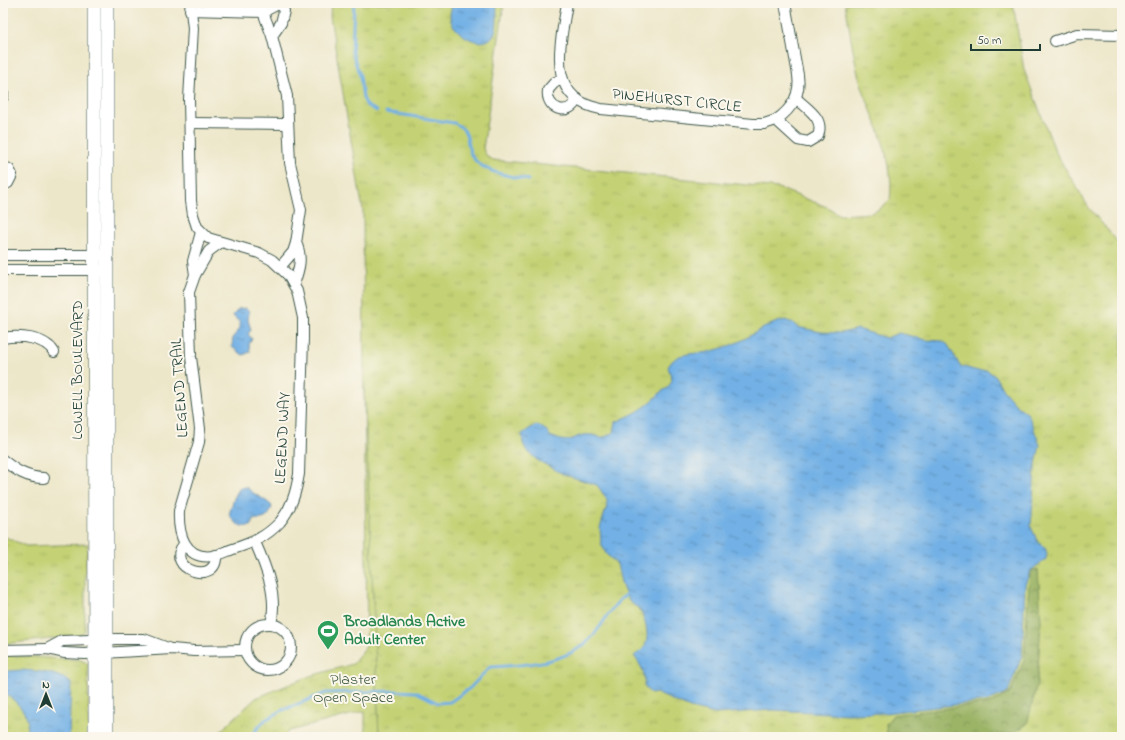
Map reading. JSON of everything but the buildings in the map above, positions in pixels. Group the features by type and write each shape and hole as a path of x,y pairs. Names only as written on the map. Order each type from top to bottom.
{"main road":[{"name":"LOWELL BOULEVARD","path":"94,3 100,255 101,640 95,737"},
{"name":"LOWELL BOULEVARD","path":"100,255 107,3"},
{"name":"LOWELL BOULEVARD","path":"101,653 107,737"}],"street":[{"path":"220,243 208,238 197,227 191,201 189,99 193,28 190,7 263,12 280,3 284,11 281,23 272,36"},
{"name":"PINEHURST CIRCLE","path":"567,3 559,61 563,80 577,99 588,105 601,109 753,124 764,124 776,120"},
{"path":"785,3 799,80 796,98 784,114 776,120 798,140 803,142 813,141 818,136 821,124 818,118 796,98"},
{"path":"263,12 272,36 287,96 290,163 301,210 296,243 293,252 281,266"},
{"path":"1055,41 1077,34 1122,35"},
{"path":"3,80 3,97"},
{"path":"563,80 555,82 548,90 548,100 554,108 564,110 571,107 577,99"},
{"path":"190,123 288,124"},
{"path":"3,166 9,169 12,175 8,183 3,185"},
{"name":"LEGEND TRAIL","path":"195,275 193,261 201,232"},
{"name":"LEGEND TRAIL","path":"216,555 216,560 210,568 200,573 194,573 187,569 180,559 180,552 184,544 180,534 179,511 181,498 196,457 200,436 191,357 189,292 195,275 209,251 220,243"},
{"name":"LEGEND WAY","path":"220,243 230,244 259,253 281,266 294,284 301,303 303,338 297,484 293,500 276,526 255,542"},
{"path":"294,284 300,260 300,250 296,243"},
{"path":"3,255 100,255"},
{"path":"3,270 100,270"},
{"path":"3,338 21,337 38,340 51,348 54,352"},
{"path":"3,460 14,469 24,474 35,478 44,478"},
{"path":"184,544 194,553 205,556 216,555 255,542 266,567 270,583 273,600 271,624"},
{"path":"264,624 271,624 278,626 288,636 291,650 285,662 273,670 265,670 258,668 246,657 244,650 247,636 251,630 264,624"},
{"path":"47,649 62,641 144,639 172,649"},
{"path":"4,650 47,649 64,654 172,649 194,651 244,650"}],"green space":[{"path":"331,3 504,3 483,149 487,157 493,160 778,188 827,207 840,215 871,213 878,210 890,200 891,183 885,150 857,70 845,3 1013,3 1024,70 1056,153 1089,208 1122,247 1122,737 379,737 364,386 363,211 330,17"},
{"name":"Plaster Open Space","path":"364,386 379,737 365,737 365,711 289,731 283,737 214,737 256,698 310,676 353,664 367,645"},
{"path":"3,536 26,546 88,544 85,576 85,631 78,636 3,644"},
{"path":"1038,569 1041,621 1037,684 1027,724 1014,733 987,737 887,737 886,724 893,715 990,703 1010,693 1024,660 1030,571"},
{"path":"3,655 81,660 88,664 89,737 3,737"}],"water":[{"path":"453,3 497,3 496,30 490,39 484,42 471,40 464,36 454,26 450,19 450,12"},
{"path":"245,308 249,311 248,320 251,330 248,334 252,339 249,344 250,352 243,355 232,347 233,337 239,330 240,322 233,316 238,309"},
{"path":"785,320 793,323 797,327 821,332 841,333 858,329 886,338 899,333 926,340 943,341 948,345 960,366 978,371 987,370 995,376 1003,390 1015,404 1028,414 1040,445 1035,469 1031,527 1038,542 1045,548 1047,553 1046,559 1030,571 1025,585 1022,656 1008,692 988,701 885,713 848,714 773,710 715,714 690,708 656,693 651,694 644,686 642,670 634,656 642,650 647,641 645,623 639,608 629,600 623,589 617,564 606,554 601,543 600,528 607,506 607,500 597,485 563,474 537,460 526,450 523,443 522,434 538,425 547,431 550,436 560,440 567,440 582,435 604,437 614,432 616,422 643,408 669,386 672,380 668,367 672,361 682,355 712,351 729,346 769,325"},
{"path":"246,487 272,506 268,516 261,519 254,519 251,526 243,526 238,524 229,514 237,492 240,488"},
{"path":"21,670 54,674 71,683 69,737 21,737 26,731 28,724 27,718 19,705 3,690 3,674 8,671"}],"waterway":[{"path":"354,3 352,52 360,76 363,98 367,106 377,111"},
{"path":"386,112 454,123 464,130 472,156 477,162 497,173 528,180"},
{"path":"250,737 265,720 283,710 326,693 395,691 416,692 438,703 450,702 470,688 490,667 544,662 570,653 581,647 596,632 617,603 628,593"}],"place":[{"name":"Broadlands Active Adult Center","path":"328,650"}]}
